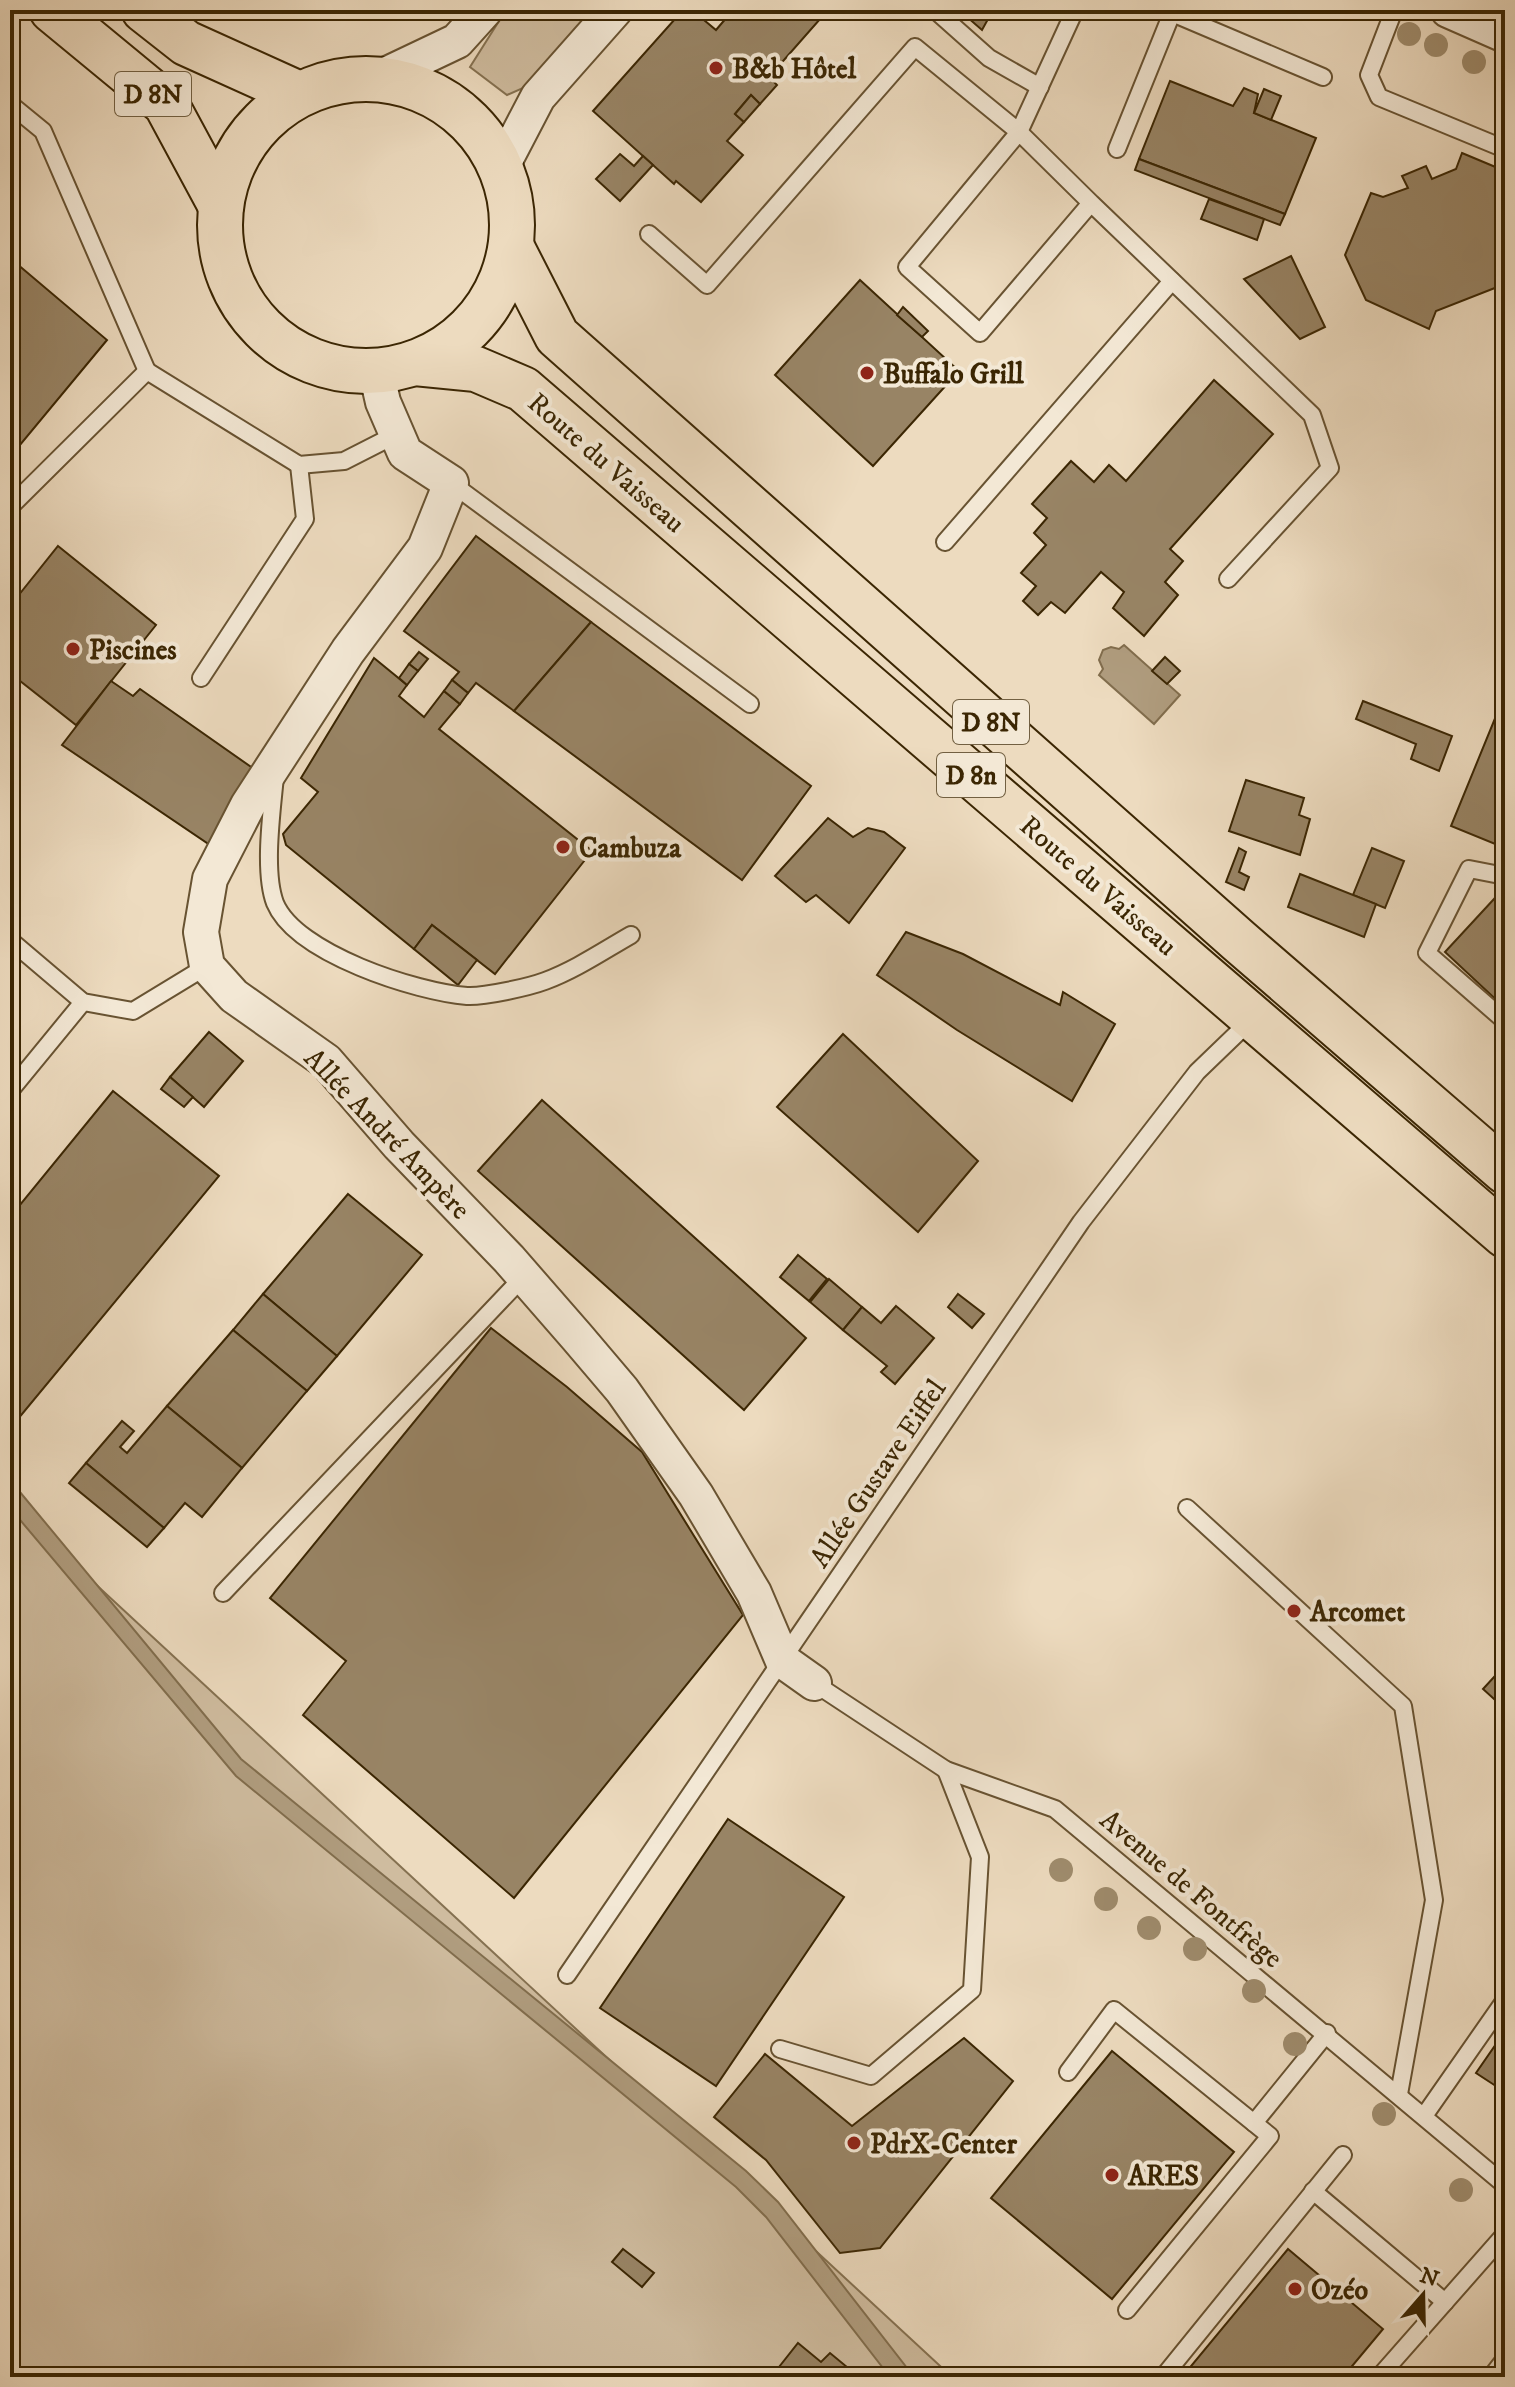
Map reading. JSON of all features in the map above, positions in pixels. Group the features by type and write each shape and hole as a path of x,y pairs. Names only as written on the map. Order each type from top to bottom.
{"main road":[{"name":"D 8N","path":"52,10 166,104 221,206"},
{"name":"D 8N","path":"144,10 186,43 299,94"},
{"path":"221,206 230,171 246,140 270,114 299,94 337,81 377,79 417,87 452,106 481,133 501,168 512,206 511,246 501,284 480,318 450,344 395,367"},
{"name":"Route du Vaisseau","path":"221,206 222,249 235,290 259,325 293,351 333,367 476,369 523,389 1505,1235"},
{"name":"Route du Vaisseau","path":"511,246 557,336 1251,952 1505,1171"}],"street":[{"path":"377,79 457,41 485,10"},
{"path":"501,168 538,97 615,10"},
{"path":"1448,10 1505,35"},
{"path":"207,966 201,932 210,879 248,805 348,651 425,548 451,483 405,453 397,434 395,367"},
{"name":"Allée André Ampère","path":"207,966 234,996 326,1061 399,1145 524,1276 622,1390 696,1495 754,1593 783,1661"},
{"path":"783,1661 814,1683"}],"lane":[{"path":"935,10 989,58 1040,87"},
{"path":"1075,10 1019,132 907,267 980,333 1091,203"},
{"path":"1394,10 1369,75 1379,97 1505,149"},
{"path":"1117,149 1168,12 1323,77"},
{"path":"649,234 707,285 915,47 1019,132 1312,415 1330,468 1228,579"},
{"path":"10,104 43,131 147,371 299,465 344,461 397,434"},
{"path":"945,542 1172,281"},
{"path":"10,507 147,371"},
{"path":"201,678 305,519 299,465"},
{"path":"451,483 750,704"},
{"path":"277,762 268,844 276,904 302,936 340,961 411,984 469,996 544,982 631,935"},
{"path":"1505,876 1469,869 1427,953 1505,1021"},
{"path":"10,940 83,1002 133,1011 207,966"},
{"path":"10,1091 83,1002"},
{"name":"Allée Gustave Eiffel","path":"567,1975 1081,1222 1197,1072 1253,1018"},
{"path":"223,1593 524,1276"},
{"path":"1187,1508 1403,1706 1434,1900 1399,2094"},
{"name":"Avenue de Fontfrège","path":"814,1683 946,1770 1055,1809 1327,2033 1505,2185"},
{"path":"780,2049 871,2076 972,1990 980,1857 946,1770"},
{"path":"1424,2116 1505,2000"},
{"path":"1068,2072 1114,2010 1270,2136 1127,2310"},
{"path":"1254,2123 1327,2033"},
{"path":"1163,2377 1343,2155"},
{"path":"1313,2191 1445,2302"},
{"path":"1379,2377 1505,2234"},
{"path":"1491,2377 1505,2359"}],"shaded area":[{"path":"506,10 597,10 530,85 507,95 470,67"},
{"path":"1124,645 1180,695 1154,724 1099,675 1103,669 1099,660 1103,650 1111,647 1119,649"},
{"path":"10,1480 241,1759 746,2171 778,2202 914,2377 890,2377 766,2217 736,2187 236,1776 10,1508"},
{"path":"10,1505 952,2377 10,2377"}],"building":[{"path":"683,10 692,10 716,30 733,10 828,10 769,77 777,85 760,104 751,95 735,114 744,122 727,141 743,155 701,202 676,181 674,184 593,111"},
{"path":"959,10 993,10 982,30"},
{"path":"1170,81 1233,106 1244,88 1258,94 1254,113 1316,138 1285,214 1139,159"},
{"path":"1264,89 1281,96 1271,120 1254,113"},
{"path":"751,95 760,104 744,122 735,114"},
{"path":"1462,153 1505,171 1505,284 1436,311 1429,329 1366,300 1345,255 1371,193 1383,197 1408,188 1402,176 1426,166 1432,179 1456,169"},
{"path":"620,154 634,166 643,156 653,165 620,201 596,179"},
{"path":"1139,159 1285,214 1280,225 1135,170"},
{"path":"1209,199 1264,219 1257,240 1201,219"},
{"path":"1291,256 1325,327 1300,339 1244,279"},
{"path":"10,258 107,340 10,457"},
{"name":"Buffalo Grill","path":"860,280 959,371 873,466 775,375"},
{"path":"903,307 928,331 922,337 897,315"},
{"path":"1214,380 1273,434 1170,549 1183,561 1165,582 1178,595 1144,636 1113,608 1124,592 1101,572 1065,613 1051,602 1038,615 1023,601 1036,586 1021,573 1046,545 1034,533 1047,518 1032,504 1071,461 1094,482 1109,465 1126,481"},
{"path":"476,536 591,622 514,711 476,683 468,693 452,680 459,672 404,631"},
{"name":"Piscines","path":"58,546 156,625 76,725 10,673 10,606"},
{"path":"591,622 811,786 742,880 514,711"},
{"path":"419,652 428,659 418,671 409,664"},
{"path":"1165,657 1180,671 1167,684 1152,671"},
{"path":"374,658 407,685 399,696 424,717 444,691 460,704 439,729 592,851 495,974 432,925 414,949 286,845 283,834 318,792 301,778"},
{"path":"409,664 418,671 407,685 399,678"},
{"path":"452,680 468,693 460,704 444,691"},
{"path":"111,681 133,696 140,689 254,769 210,845 62,745"},
{"path":"1505,694 1505,848 1451,826"},
{"path":"1363,701 1452,736 1439,771 1411,759 1416,744 1356,719"},
{"path":"1246,780 1304,798 1299,815 1310,819 1300,855 1229,831"},
{"path":"828,818 853,837 868,828 884,832 905,848 849,923 816,895 806,902 775,876"},
{"path":"1239,848 1246,852 1239,872 1249,877 1244,890 1226,882"},
{"path":"1372,848 1404,861 1385,908 1353,895"},
{"path":"1300,874 1376,904 1364,937 1288,907"},
{"path":"1494,899 1505,909 1505,1008 1445,952"},
{"path":"432,925 477,960 458,985 414,949"},
{"path":"906,932 963,954 1060,1005 1063,992 1115,1024 1072,1101 957,1030 877,975"},
{"path":"209,1032 243,1061 204,1107 170,1077"},
{"path":"843,1034 978,1161 918,1232 777,1107"},
{"path":"170,1077 193,1097 184,1107 161,1089"},
{"path":"113,1091 219,1176 13,1425 10,1217"},
{"path":"542,1100 806,1338 744,1410 478,1171"},
{"path":"348,1194 422,1255 337,1356 263,1294"},
{"path":"798,1255 827,1279 809,1301 780,1277"},
{"path":"829,1279 862,1307 843,1330 810,1302"},
{"path":"263,1294 337,1356 307,1391 233,1330"},
{"path":"958,1294 984,1314 972,1328 948,1307"},
{"path":"896,1306 934,1338 895,1384 881,1372 887,1366 843,1330 862,1307 881,1323"},
{"path":"491,1328 567,1387 642,1452 743,1615 514,1898 303,1715 346,1661 270,1598"},
{"path":"233,1330 307,1391 242,1468 167,1406"},
{"path":"167,1406 242,1468 202,1517 185,1503 164,1528 86,1463 122,1421 134,1431 120,1447 127,1453"},
{"path":"86,1463 164,1528 147,1547 69,1483"},
{"path":"1505,1665 1505,1709 1483,1689"},
{"path":"728,1819 844,1897 716,2086 600,2008"},
{"path":"1505,2031 1505,2092 1476,2073"},
{"name":"PdrX-Center","path":"964,2038 1013,2081 880,2248 840,2253 766,2160 714,2117 765,2054 852,2126"},
{"name":"ARES","path":"1112,2051 1234,2152 1112,2299 991,2198"},
{"path":"623,2249 654,2273 642,2287 612,2262"},
{"name":"Ozéo","path":"1288,2249 1383,2329 1343,2377 1182,2377"},
{"path":"798,2343 821,2362 830,2353 859,2377 791,2377 779,2367"}],"place":[{"name":"B&b Hôtel","path":"716,68"},
{"name":"Buffalo Grill","path":"867,373"},
{"name":"Piscines","path":"73,649"},
{"name":"Cambuza","path":"563,847"},
{"name":"Arcomet","path":"1294,1611"},
{"name":"PdrX-Center","path":"854,2143"},
{"name":"ARES","path":"1112,2175"},
{"name":"Ozéo","path":"1295,2289"}]}
